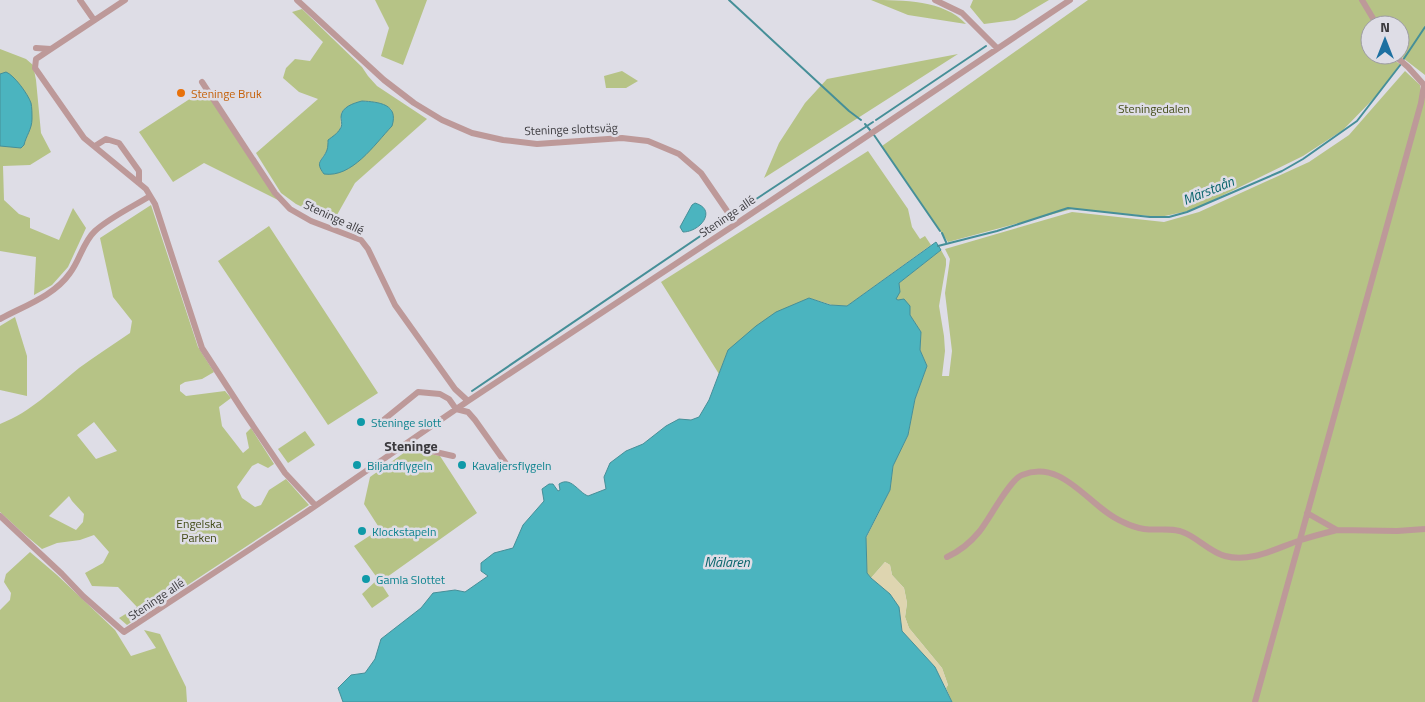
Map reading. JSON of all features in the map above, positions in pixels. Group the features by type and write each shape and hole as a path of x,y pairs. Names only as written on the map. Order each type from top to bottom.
{"street":[{"path":"80,0 94,20"},
{"path":"126,0 36,59 35,68 84,138 139,183 150,196 155,204 202,348 286,473 316,505"},
{"name":"Steninge slottsväg","path":"297,0 384,80 414,103 442,120 472,132 503,140 537,144 622,138 648,141 679,154 701,173 736,224"},
{"path":"935,0 962,13 997,48"},
{"name":"Steninge allé","path":"0,516 62,574 82,596 124,632 1070,0"},
{"path":"1362,0 1371,15"},
{"path":"36,48 51,49"},
{"path":"1255,702 1421,103 1424,84 1406,65"},
{"name":"Steninge allé","path":"202,82 275,193 290,209 311,220 361,240 396,305 455,389 468,401"},
{"path":"95,146 106,139 119,143 139,171 139,183"},
{"path":"0,319 52,292 69,275 80,258 88,238 96,229 150,196"},
{"path":"380,422 418,392 440,394 449,400 456,409 468,412 507,465"},
{"path":"405,445 453,456"},
{"path":"947,557 970,543 996,508 1009,485 1020,475 1037,472 1052,473 1069,481 1096,504 1121,521 1144,529 1167,529 1184,532 1224,556 1246,558 1338,530 1398,531 1425,529"},
{"path":"1307,513 1338,530"}],"green space":[{"path":"375,0 427,0 403,65 381,56 389,28"},
{"path":"871,0 909,1 935,6 957,16 966,24 908,15"},
{"path":"973,0 1049,0 1015,20 984,24 970,7"},
{"name":"Steningedalen","path":"1088,0 1425,0 1425,75 1410,63 1410,15 1360,15 1360,65 1399,65 1379,93 1343,130 1303,156 1193,210 1160,217 1072,209 948,242 882,146"},
{"path":"302,9 362,67 377,86 427,119 355,183 333,222 296,204 281,193 256,153 318,99 299,92 283,78 286,68 295,59 310,61 323,42 292,12","holes":["362,101 382,104 392,110 319,162 339,132 343,110"]},
{"path":"0,49 26,59 33,65 41,133 51,152 30,165 3,166 4,200 19,214 30,218 30,228 59,240 73,208 86,228 68,267 52,285 34,295 36,257 0,251"},
{"path":"958,54 764,178 779,143 805,103 827,79"},
{"path":"622,71 638,81 626,88 606,88 604,76"},
{"path":"1405,71 1420,85 1421,93 1425,91 1425,702 952,702 946,688 948,685 942,668 909,628 905,617 907,603 904,588 892,575 890,565 885,562 871,578 867,573 866,538 890,490 893,466 908,435 915,399 927,366 920,350 921,332 910,315 895,298 900,292 899,283 941,250 946,259 939,306 945,351 942,376 949,376 952,351 945,293 950,259 945,249 1072,212 1164,222 1199,212 1309,162 1349,135"},
{"path":"205,89 280,201 204,163 173,182 139,132"},
{"path":"868,151 908,209 912,227 920,239 925,236 931,245 847,306 832,305 809,298 728,350 719,374 661,282"},
{"name":"Engelska Parken","path":"151,205 198,347 214,372 202,379 185,382 180,385 180,391 186,396 225,391 231,398 219,407 222,426 243,453 249,448 246,433 251,428 274,464 268,468 258,463 252,466 237,487 242,498 255,507 261,505 269,490 286,479 309,505 127,625 119,618 137,607 118,587 92,586 85,573 103,563 109,552 94,535 80,540 57,543 42,549 0,512 0,424 32,407 79,368 130,333 132,321 113,297 100,238","holes":["94,422 117,451 96,459 77,435","69,496 84,514 83,522 76,530 49,516"]},
{"path":"269,226 378,393 328,425 218,261"},
{"path":"15,317 27,356 27,396 0,390 0,326"},
{"path":"305,431 315,445 288,463 278,449"},
{"path":"408,450 440,456 477,513 380,582 389,596 372,608 362,594 378,579 354,546 380,529 364,504 370,477"},
{"path":"30,552 115,630 131,656 156,648 144,630 160,634 186,687 187,702 0,702 0,610 10,600 11,593 4,582 6,574"}],"sand":[{"path":"885,562 890,565 892,575 904,588 907,603 905,617 909,628 942,668 948,685 946,688 935,667 902,631 899,607 871,578"}],"water":[{"path":"6,72 20,85 31,105 31,126 21,148 0,146 0,74"},
{"path":"362,101 375,102 390,109 393,113 392,126 370,151 353,166 334,174 324,174 321,170 320,161 327,150 328,140 341,128 343,111 348,106"},
{"path":"695,203 702,206 705,210 704,220 695,228 683,232 680,227"},
{"name":"Mälaren","path":"936,242 941,250 899,283 900,292 896,299 904,299 910,306 910,315 921,332 920,350 927,366 915,399 908,435 893,466 890,490 866,537 867,573 890,594 899,607 902,631 935,667 952,702 343,702 338,688 351,675 365,673 375,659 381,639 421,608 433,593 455,590 465,592 488,576 481,571 481,563 494,553 513,548 523,525 544,501 542,489 549,484 553,484 558,491 560,490 559,484 567,482 588,496 606,489 604,477 610,463 626,451 643,444 666,426 679,419 691,420 699,417 709,400 728,350 756,326 776,312 809,298 830,305 847,306"}],"waterway":[{"path":"729,0 861,120"},
{"name":"Märstaån","path":"1410,50 1425,27"},
{"path":"876,120 986,46"},
{"name":"Märstaån","path":"938,246 997,231 1068,208 1150,217 1169,217 1187,212 1282,171 1303,159 1357,121 1400,65"},
{"path":"741,209 873,122"},
{"path":"865,124 870,130"},
{"path":"874,135 940,231"},
{"path":"472,391 724,220"},
{"path":"942,233 946,242"}],"place":[{"name":"Steninge Bruk","path":"181,93"},
{"name":"Steninge slott","path":"361,422"},
{"name":"Biljardflygeln","path":"357,465"},
{"name":"Kavaljersflygeln","path":"462,465"},
{"name":"Klockstapeln","path":"362,531"},
{"name":"Gamla Slottet","path":"366,579"}],"district":[{"name":"Steninge","path":"411,445"}]}
